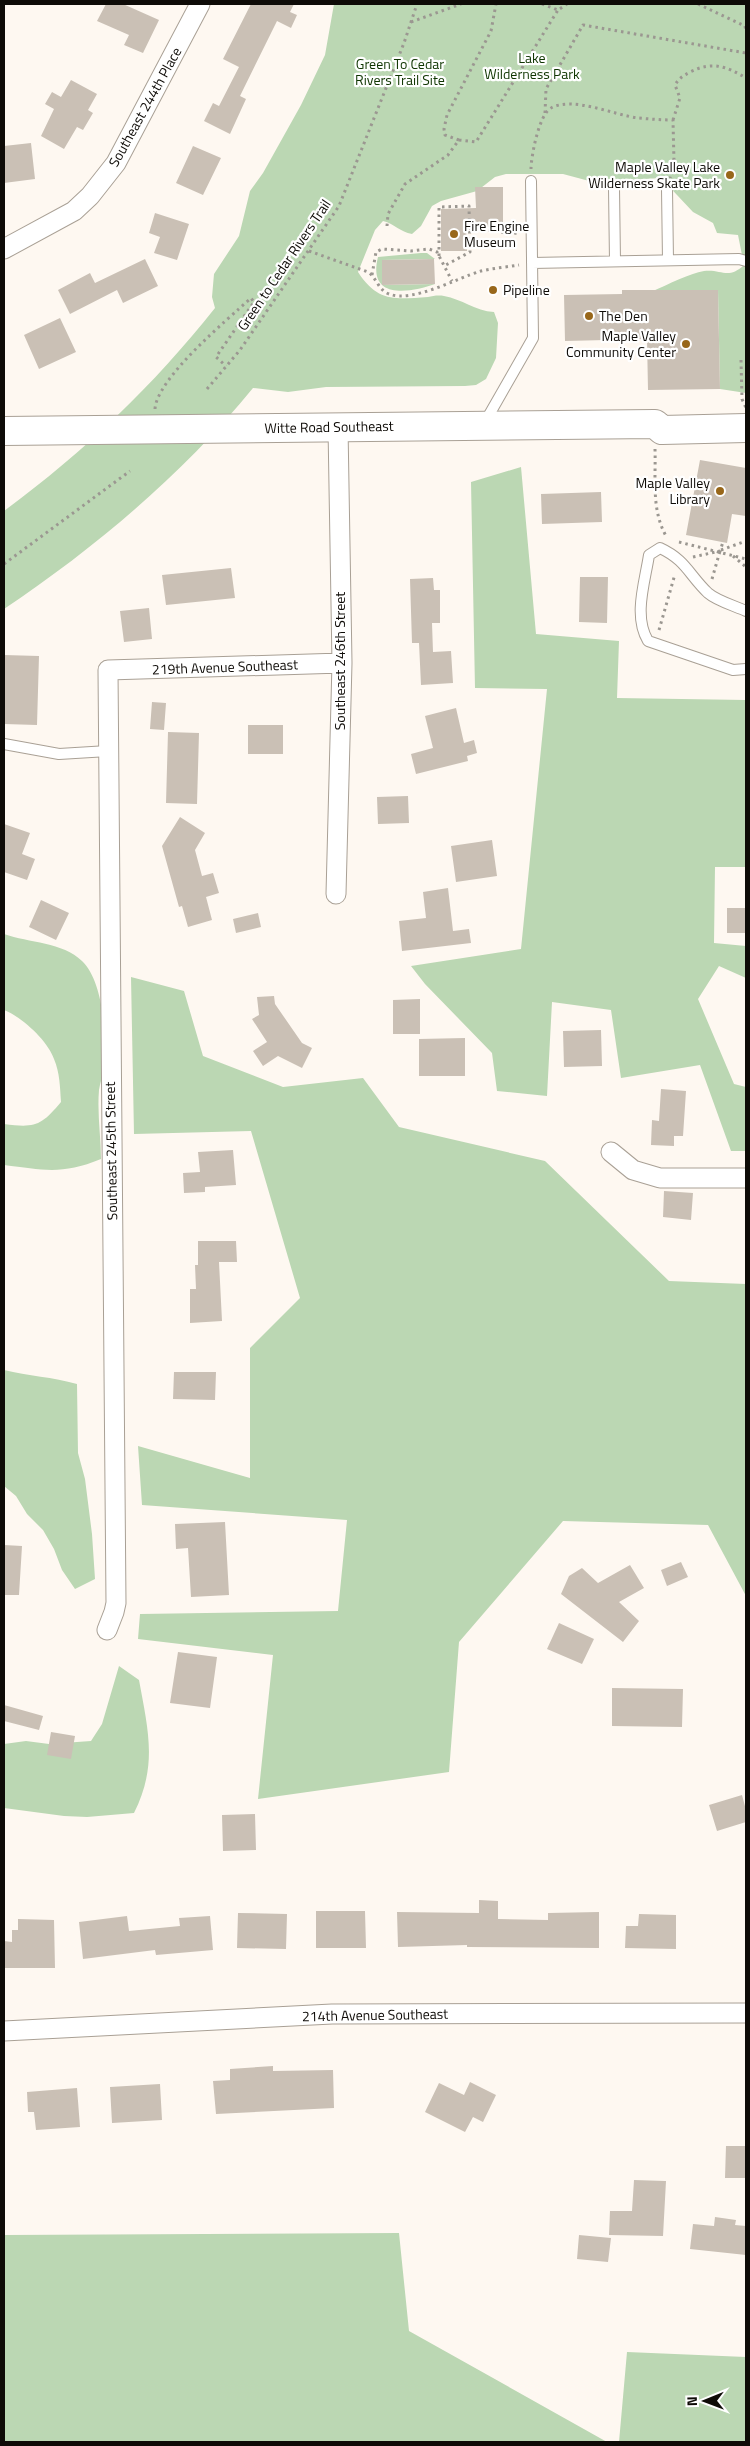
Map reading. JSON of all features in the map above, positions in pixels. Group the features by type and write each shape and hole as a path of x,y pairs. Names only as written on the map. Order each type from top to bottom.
{"street":[{"name":"Southeast 244th Place","path":"4,249 74,211 90,196 116,164 200,4"},
{"name":"Witte Road Southeast","path":"655,424 664,413 746,412"},
{"name":"Witte Road Southeast","path":"4,431 655,424 662,430 746,428"},
{"name":"Southeast 246th Street","path":"336,894 342,663 338,427"},
{"name":"219th Avenue Southeast","path":"108,670 342,663"},
{"name":"Southeast 245th Street","path":"107,1630 116,1603 108,670"},
{"path":"612,1152 633,1170 660,1178 746,1178"},
{"name":"214th Avenue Southeast","path":"4,2031 332,2014 746,2012"}],"lane":[{"path":"483,426 533,338 531,181"},
{"path":"614,188 615,261"},
{"path":"667,189 668,260"},
{"path":"532,263 739,259 746,261"},
{"path":"746,611 709,594 685,564 669,552 660,548 649,555 640,615 642,631 648,641 733,670 746,669"},
{"path":"4,744 59,754 108,751"}],"path":[{"name":"Green to Cedar Rivers Trail","path":"207,389 226,366 309,251 339,206 411,22 416,4"},
{"path":"411,22 461,4"},
{"path":"496,4 491,31 447,114 444,129 445,135 459,140 476,142 558,10 566,4"},
{"path":"542,4 558,10"},
{"path":"698,4 744,26 746,32"},
{"path":"531,181 531,156 545,114 546,89 583,25 746,53"},
{"path":"667,189 674,162 673,120 680,98 675,85 678,79 705,66 717,65 728,68 746,78"},
{"path":"545,114 551,108 575,104 637,118 673,120"},
{"path":"387,226 388,214 405,184 448,154 459,140"},
{"path":"439,256 439,207 469,206 470,252 444,266"},
{"path":"469,228 489,228 506,234 532,233"},
{"path":"452,282 437,252 429,248 411,251 382,249 376,252 372,275 378,286 386,293 394,296 413,294 452,282 482,271 532,263"},
{"path":"309,251 372,275"},
{"path":"154,429 158,396 198,346 251,298 254,302 216,357 226,366"},
{"path":"741,360 742,399 746,408"},
{"path":"742,372 746,371"},
{"path":"655,424 656,507 660,524 668,540"},
{"path":"4,564 130,471"},
{"path":"720,551 746,540"},
{"path":"676,542 720,551 746,559"},
{"path":"709,594 720,551"},
{"path":"730,554 746,567"}],"green space":[{"path":"334,4 746,4 746,393 720,389 718,290 653,291 698,272 734,272 744,265 738,235 717,233 713,223 693,212 661,178 593,182 563,174 506,174 495,177 477,191 441,201 432,206 421,226 412,234 383,221 375,230 358,272 373,289 388,297 444,296 481,310 494,312 498,323 496,358 486,379 476,385 465,386 326,387 288,392 253,388 197,450 136,508 71,561 4,609 4,511 62,466 116,417 167,364 215,308 212,297 214,274 239,236 250,191 263,173 301,105 325,55"},
{"path":"427,253 435,259 382,260 382,284 376,271 378,257"},
{"path":"435,284 403,291 393,290 383,285"},
{"path":"521,467 536,634 619,641 617,698 746,700 746,867 715,867 714,943 746,946 746,978 719,966 698,999 734,1084 746,1087 746,1151 731,1151 700,1065 621,1078 611,1010 552,1002 547,1096 497,1091 492,1053 425,984 411,966 521,949 547,689 475,688 471,482"},
{"path":"4,934 56,946 65,950 82,961 95,983 102,1012 105,1042 104,1068 99,1087 101,1159 75,1167 53,1170 4,1165 4,1124 23,1126 37,1124 48,1116 61,1102 59,1075 51,1052 34,1030 19,1018 4,1010"},
{"path":"131,977 184,991 203,1056 283,1087 363,1078 399,1127 545,1161 669,1281 746,1284 746,1596 708,1525 563,1521 459,1642 449,1772 258,1799 273,1655 138,1639 140,1614 338,1611 347,1520 142,1505 138,1446 250,1478 250,1348 300,1298 251,1131 134,1134"},
{"path":"4,1370 77,1384 78,1453 85,1479 95,1579 75,1589 62,1570 54,1549 43,1530 27,1514 16,1496 4,1486"},
{"path":"119,1666 139,1680 148,1731 149,1763 141,1796 134,1813 87,1817 4,1808 4,1744 26,1741 49,1744 91,1741 102,1724"},
{"path":"399,2233 409,2331 607,2442 4,2442 4,2235"},
{"path":"627,2352 746,2357 746,2442 619,2442"}],"building":[{"path":"106,4 123,4 159,20 143,53 124,45 129,35 97,21"},
{"path":"251,4 294,4 290,12 297,15 291,28 277,21 240,96 246,99 230,134 204,121 213,103 219,106 239,67 223,59"},
{"path":"71,80 97,94 88,110 93,113 83,130 77,127 64,149 41,136 54,109 45,104 52,92 61,97"},
{"path":"31,143 35,179 4,183 4,146"},
{"path":"193,146 221,158 203,195 176,183"},
{"path":"475,187 503,187 503,227 466,227 467,251 441,251 441,209 476,208"},
{"path":"155,213 189,224 177,260 154,253 160,237 149,233"},
{"path":"145,259 158,286 123,303 117,290 70,314 58,290 90,273 95,283"},
{"path":"434,259 435,284 382,285 382,260"},
{"name":"Maple Valley Community Center","path":"622,290 718,290 720,389 648,390 647,339 565,341 564,295 622,294"},
{"path":"60,318 76,352 39,369 24,335"},
{"name":"Maple Valley Library","path":"700,460 746,468 746,516 732,514 727,543 686,535"},
{"path":"601,492 602,522 542,524 541,494"},
{"path":"231,568 235,598 166,605 162,575"},
{"path":"580,577 608,577 607,623 579,622"},
{"path":"433,578 434,590 440,590 440,623 432,623 433,652 451,651 453,683 421,685 419,643 412,643 410,579"},
{"path":"149,608 152,639 124,642 120,611"},
{"path":"4,655 39,656 37,725 4,724"},
{"path":"152,702 166,703 164,730 150,729"},
{"path":"456,708 464,743 474,740 477,753 467,756 468,761 416,774 411,754 433,748 425,716"},
{"path":"248,725 283,725 283,754 248,754"},
{"path":"168,732 199,733 197,804 166,803"},
{"path":"408,796 409,823 378,824 377,797"},
{"path":"180,817 205,833 195,850 202,876 213,873 219,893 206,897 212,920 188,927 182,906 179,907 162,846"},
{"path":"4,824 30,833 22,854 35,859 27,880 4,872"},
{"path":"492,840 497,876 456,882 451,846"},
{"path":"448,888 453,931 469,929 471,943 402,951 399,921 426,918 423,892"},
{"path":"41,900 69,913 56,940 29,927"},
{"path":"727,908 746,908 746,933 727,933"},
{"path":"258,913 261,927 236,933 233,919"},
{"path":"274,996 275,1004 302,1043 312,1048 302,1068 278,1056 263,1066 253,1051 267,1042 252,1019 259,1015 257,997"},
{"path":"420,999 420,1034 393,1034 393,1000"},
{"path":"601,1030 602,1066 564,1067 563,1031"},
{"path":"465,1038 465,1076 419,1076 419,1039"},
{"path":"661,1089 686,1091 683,1136 674,1136 674,1146 651,1145 652,1120 659,1121"},
{"path":"233,1150 236,1185 205,1187 205,1192 184,1193 183,1173 200,1172 198,1152"},
{"path":"664,1191 693,1193 691,1220 663,1217"},
{"path":"198,1241 236,1241 237,1262 219,1262 222,1321 190,1323 190,1289 196,1289 195,1265 198,1265"},
{"path":"174,1372 216,1372 215,1400 173,1399"},
{"path":"225,1522 229,1595 191,1597 188,1548 176,1549 175,1524"},
{"path":"4,1545 22,1546 19,1595 4,1595"},
{"path":"681,1562 688,1577 667,1586 661,1570"},
{"path":"630,1565 644,1588 619,1602 639,1621 623,1642 561,1594 569,1576 582,1568 598,1583"},
{"path":"559,1623 594,1639 582,1664 547,1649"},
{"path":"178,1652 217,1657 210,1708 170,1703"},
{"path":"612,1688 683,1689 682,1727 612,1726"},
{"path":"4,1705 43,1716 39,1730 4,1721"},
{"path":"51,1732 75,1736 71,1759 47,1755"},
{"path":"742,1795 746,1810 746,1822 717,1831 709,1805"},
{"path":"255,1814 256,1850 223,1851 222,1815"},
{"path":"479,1900 498,1901 498,1919 548,1920 548,1913 599,1912 599,1948 467,1947 467,1945 398,1947 397,1912 479,1913"},
{"path":"316,1911 365,1911 366,1948 316,1948"},
{"path":"238,1913 287,1914 286,1949 237,1948"},
{"path":"639,1914 676,1915 676,1949 625,1948 626,1926 638,1926"},
{"path":"127,1916 129,1931 180,1926 179,1918 210,1916 213,1950 156,1955 155,1950 83,1959 79,1922"},
{"path":"18,1919 54,1920 55,1968 4,1968 4,1941 12,1942 12,1930 18,1930"},
{"path":"273,2066 273,2071 333,2070 334,2108 216,2114 213,2081 230,2080 230,2069"},
{"path":"470,2082 496,2095 483,2122 473,2117 465,2132 425,2112 439,2083 464,2095"},
{"path":"160,2084 162,2120 112,2123 110,2087"},
{"path":"77,2088 80,2127 36,2130 34,2112 28,2112 27,2092"},
{"path":"726,2146 746,2146 746,2178 725,2178"},
{"path":"634,2180 666,2181 663,2236 609,2235 610,2211 632,2211"},
{"path":"715,2217 736,2220 735,2225 746,2226 746,2255 690,2249 693,2224 714,2226"},
{"path":"579,2235 611,2238 608,2262 577,2259"}],"place":[{"name":"Maple Valley Lake Wilderness Skate Park","path":"730,175"},
{"name":"Fire Engine Museum","path":"454,234"},
{"name":"Pipeline","path":"493,290"},
{"name":"The Den","path":"589,316"},
{"name":"Maple Valley Community Center","path":"686,344"},
{"name":"Maple Valley Library","path":"720,491"}],"park label":[{"name":"Lake Wilderness Park","path":"532,66"},
{"name":"Green To Cedar Rivers Trail Site","path":"400,72"}]}
